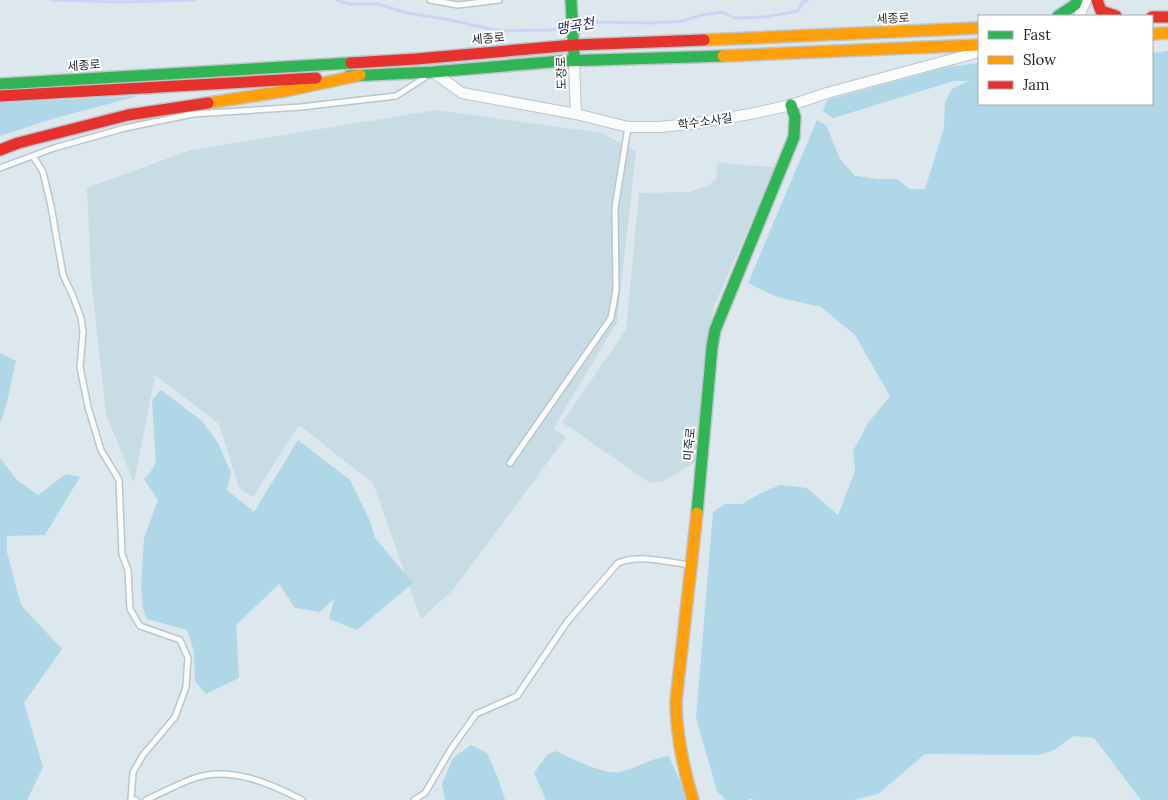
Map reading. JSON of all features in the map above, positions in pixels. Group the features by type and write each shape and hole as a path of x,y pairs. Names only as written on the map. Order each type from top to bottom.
{"main road":[{"path":"1060,15 1075,5 1077,0"},
{"path":"1097,0 1101,11 1113,15"},
{"name":"도장로","path":"571,3 574,61"},
{"path":"1153,17 1168,17"},
{"name":"세종로","path":"0,84 369,62 574,39 978,28"},
{"path":"1153,34 1168,33"},
{"path":"0,96 433,72 574,61 978,45"},
{"path":"0,150 18,143 128,115 284,91 360,75"},
{"name":"미죽로","path":"693,800 682,764 676,721 676,701 692,565 712,347 715,330 794,137 795,117 791,105"}],"street":[{"path":"1079,15 1086,0"},
{"name":"학수소사길","path":"433,72 462,93 576,114 628,127 690,124 750,114 791,105 844,88 978,52"},
{"name":"도장로","path":"574,61 576,114"}],"lane":[{"path":"430,0 458,5 499,0"},
{"path":"0,168 54,148 125,128 192,114 301,107 396,96 433,72"},
{"path":"510,463 611,318 616,290 615,208 628,127"},
{"path":"33,156 43,172 63,275 81,318 80,367 88,407 101,450 119,480 122,554 128,570 130,608 140,626 180,640 188,658 186,687 175,716 143,755 132,772 131,800 136,800"},
{"path":"414,800 425,793 451,749 476,714 517,696 566,622 618,563 628,559 643,559 692,565"},
{"path":"146,800 193,778 218,774 242,777 276,786 302,800"}],"shaded area":[{"path":"1168,51 1168,800 1141,800 1094,738 1073,736 1054,750 1039,755 925,754 878,794 853,800 753,800 750,798 748,800 726,800 717,791 696,718 713,512 725,504 742,504 780,485 807,488 838,515 855,471 853,451 868,423 890,396 855,335 821,307 777,297 748,283 817,120 826,125 840,159 855,176 897,179 910,189 925,189 944,128 945,102 952,89 969,81 954,81 833,118 823,111 827,100 947,67 978,63 978,105 1153,105 1153,53"},
{"path":"138,96 52,119 0,136 0,103"},
{"path":"437,110 602,133 636,152 617,322 553,429 566,437 454,589 421,619 373,483 299,425 253,497 239,488 219,424 155,375 134,483 106,414 91,277 87,188 191,150"},
{"path":"718,162 776,167 714,306 703,362 697,461 664,481 650,483 562,422 626,330 639,193 689,192 708,186 716,179"},
{"path":"0,353 16,361 6,406 0,423"},
{"path":"161,390 202,421 218,443 231,473 227,490 254,512 298,440 350,480 370,521 375,538 413,583 357,630 329,619 334,599 320,612 295,608 279,584 236,625 239,678 206,694 195,681 194,651 187,630 147,619 143,609 141,589 144,538 158,500 144,479 156,462 152,400"},
{"path":"0,458 17,480 38,495 66,474 80,477 45,535 7,536 7,552 21,605 62,649 24,703 43,767 27,800 0,800"},
{"path":"471,745 487,753 505,800 445,800 442,784 453,758"},
{"path":"556,751 587,765 613,772 620,772 669,756 688,800 546,800 534,773 547,755"}],"waterway":[{"name":"맹곡천","path":"51,0 121,2 196,0"},
{"name":"맹곡천","path":"337,0 349,4 378,4 407,13 446,19 500,31 551,30 569,26"},
{"name":"맹곡천","path":"576,24 587,22 652,23 682,21 722,12 735,18 765,17 798,11 803,2 808,0"}],"traffic: fast":[{"path":"571,0 574,55"},
{"path":"1060,15 1075,5 1077,0"},
{"path":"349,76 433,72 562,61 723,56"},
{"path":"0,84 351,63"},
{"path":"697,513 715,330 794,137 795,117 791,105"}],"traffic: slow":[{"path":"704,40 978,28"},
{"path":"1153,34 1168,33"},
{"path":"723,56 978,45"},
{"path":"208,103 285,91 360,75"},
{"path":"693,800 681,751 676,701 697,513"}],"traffic: jam":[{"path":"1097,0 1101,11 1113,15"},
{"path":"1153,17 1168,17"},
{"path":"351,63 574,45 704,40"},
{"path":"0,96 316,78"},
{"path":"0,150 18,143 128,115 208,103"}]}
